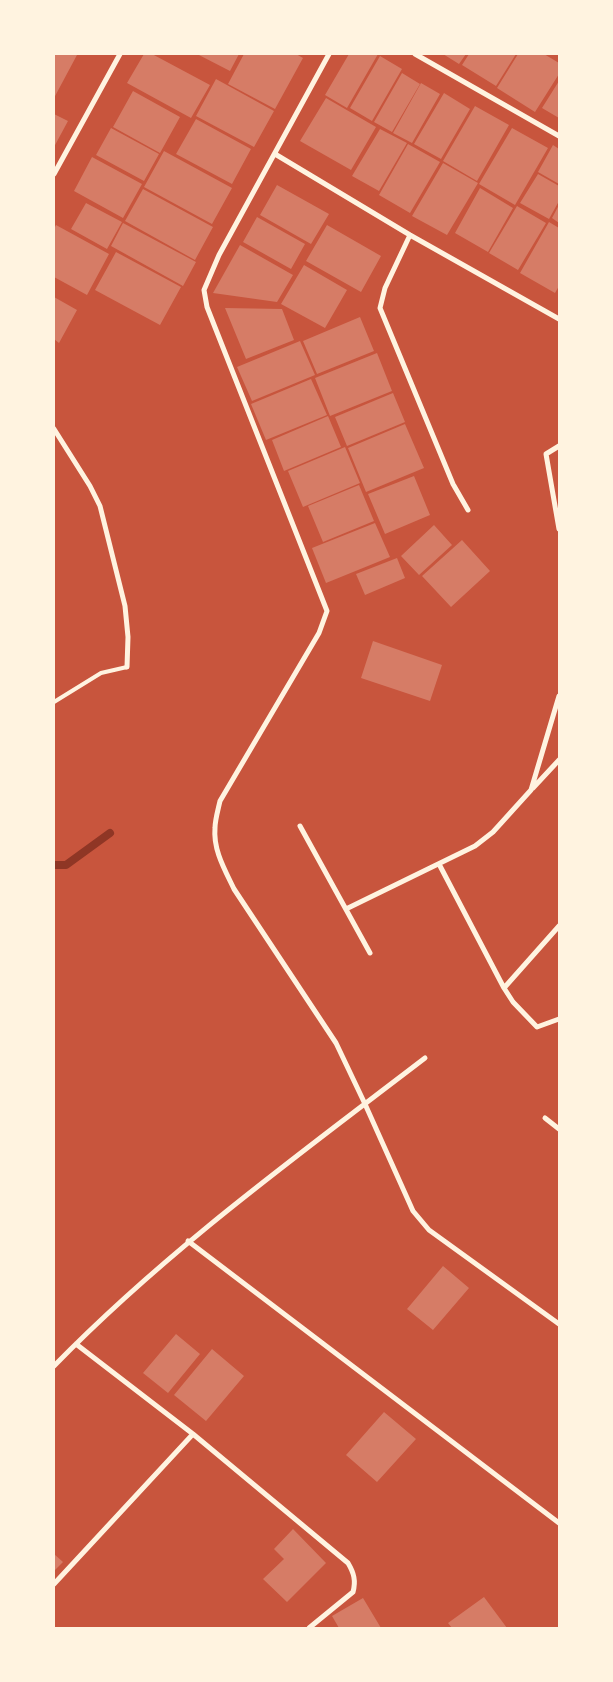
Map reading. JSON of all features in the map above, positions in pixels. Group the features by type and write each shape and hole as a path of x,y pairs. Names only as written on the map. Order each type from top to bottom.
{"street":[{"path":"54,174 120,54"},
{"path":"329,54 219,255 204,290 207,307 327,611 319,633 220,801 214,829 217,849 234,889 336,1043 413,1211 429,1230 559,1324"},
{"path":"415,54 559,136"},
{"path":"275,154 410,235 559,319"},
{"path":"410,235 385,288 380,308 453,484 468,510"},
{"path":"54,430 90,486 100,506 125,606 128,637 127,667"},
{"path":"559,446 546,454 559,529"},
{"path":"552,490 559,497"},
{"path":"531,790 559,696"},
{"path":"346,909 475,846 494,832 559,760"},
{"path":"300,826 370,953"},
{"path":"439,864 513,1002 537,1027 559,1019"},
{"path":"504,988 559,926"},
{"path":"54,1366 188,1241 425,1058"},
{"path":"545,1118 559,1129"},
{"path":"188,1241 559,1523"},
{"path":"76,1344 193,1434 348,1563 354,1577 353,1592 309,1628"},
{"path":"54,1584 193,1434"}],"lane":[{"path":"54,702 101,673 127,667"}],"building":[{"path":"54,54 77,55 54,98"},
{"path":"144,54 152,54 210,85 191,118 127,83"},
{"path":"197,54 239,54 230,71"},
{"path":"244,54 296,54 303,58 275,109 228,84"},
{"path":"349,54 378,54 347,108 325,95"},
{"path":"443,54 466,54 459,64"},
{"path":"469,54 516,54 496,86 462,65"},
{"path":"518,54 544,54 559,63 559,74 535,112 497,88"},
{"path":"380,56 402,69 372,121 350,108"},
{"path":"402,73 420,84 392,132 374,122"},
{"path":"216,79 274,111 254,147 196,116"},
{"path":"559,81 559,118 542,108"},
{"path":"421,83 440,94 412,143 393,133"},
{"path":"133,91 180,117 160,153 113,127"},
{"path":"444,93 470,109 441,159 414,144"},
{"path":"326,98 376,127 351,170 300,141"},
{"path":"475,106 509,125 477,181 443,161"},
{"path":"54,114 68,121 54,147"},
{"path":"196,119 251,149 232,184 176,154"},
{"path":"111,128 159,154 144,181 96,155"},
{"path":"512,128 548,148 515,205 479,184"},
{"path":"380,129 407,143 379,191 352,176"},
{"path":"408,144 440,162 410,213 379,195"},
{"path":"553,145 559,149 559,184 538,172"},
{"path":"164,151 232,188 212,224 144,187"},
{"path":"92,157 142,184 123,218 74,191"},
{"path":"443,163 478,183 447,235 412,216"},
{"path":"538,174 559,186 559,201 549,219 520,203"},
{"path":"277,185 329,214 311,244 260,215"},
{"path":"480,188 513,208 488,252 455,233"},
{"path":"143,189 213,227 195,260 125,221"},
{"path":"86,203 122,222 107,249 71,229"},
{"path":"559,205 559,223 552,218"},
{"path":"517,206 546,223 518,270 489,253"},
{"path":"257,217 305,244 291,269 243,242"},
{"path":"549,222 559,228 559,286 555,293 520,273"},
{"path":"123,223 196,262 183,286 111,246"},
{"path":"56,225 109,254 87,295 54,277 54,229"},
{"path":"327,225 381,256 361,292 306,261"},
{"path":"240,245 293,275 277,302 213,293"},
{"path":"116,252 181,287 160,325 95,290"},
{"path":"304,265 347,290 325,328 281,304"},
{"path":"54,297 77,310 59,343 54,339"},
{"path":"225,308 282,309 294,340 246,359"},
{"path":"360,317 374,351 317,374 303,341"},
{"path":"300,341 315,375 252,401 237,367"},
{"path":"377,353 392,391 330,416 315,378"},
{"path":"311,379 327,415 266,440 251,404"},
{"path":"393,393 405,422 347,446 335,417"},
{"path":"328,416 341,447 284,471 272,440"},
{"path":"405,424 424,468 366,492 348,448"},
{"path":"345,447 360,483 303,507 288,471"},
{"path":"414,476 430,515 385,534 368,494"},
{"path":"359,485 374,521 323,542 308,506"},
{"path":"375,523 390,557 326,583 312,548"},
{"path":"434,525 452,545 419,575 401,556"},
{"path":"462,540 490,571 451,607 422,576"},
{"path":"397,558 405,578 365,595 356,574"},
{"path":"373,641 442,665 430,701 361,678"},
{"path":"443,1266 469,1288 433,1330 407,1309"},
{"path":"176,1334 200,1354 168,1393 143,1373"},
{"path":"212,1349 244,1376 206,1421 174,1395"},
{"path":"384,1412 416,1439 377,1482 346,1455"},
{"path":"293,1529 326,1563 287,1602 263,1579 284,1559 274,1549"},
{"path":"54,1554 63,1562 54,1571"},
{"path":"484,1597 507,1628 452,1628 448,1623"},
{"path":"363,1598 381,1628 339,1628 332,1616"}],"waterway":[{"path":"54,865 66,865 110,833"}]}
